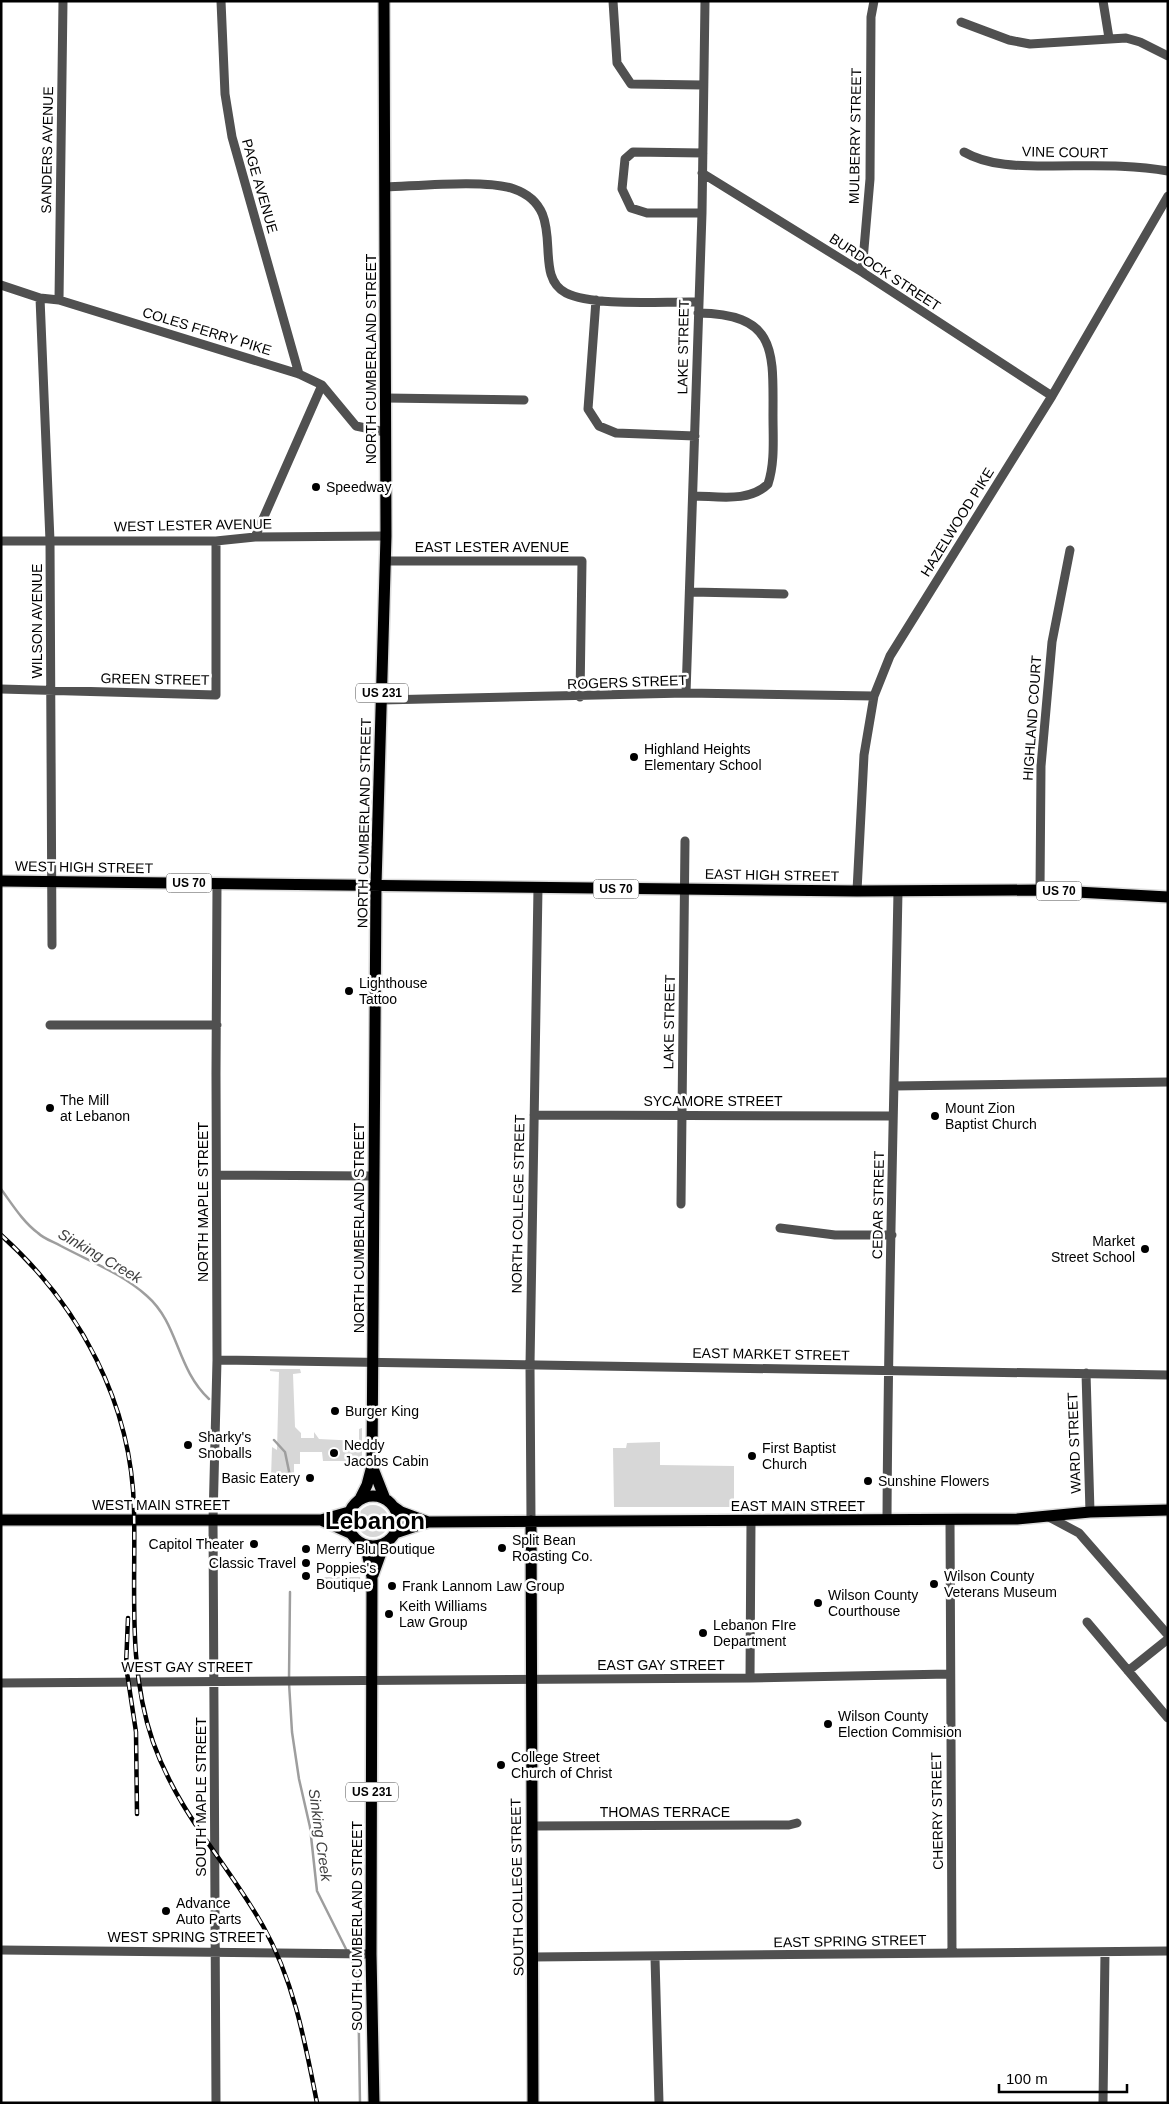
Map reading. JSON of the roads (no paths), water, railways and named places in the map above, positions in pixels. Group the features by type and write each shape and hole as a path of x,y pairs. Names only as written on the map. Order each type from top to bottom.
{"main road":[{"name":"NORTH CUMBERLAND STREET","path":"360,1499 368,1485 372,1466 374,1362 376,884 386,536 384,1"},
{"name":"WEST HIGH STREET","path":"1,882 376,884"},
{"name":"EAST HIGH STREET","path":"376,884 538,888 857,891 1040,890 1168,897"},
{"name":"NORTH CUMBERLAND STREET","path":"372,1466 385,1499"},
{"path":"360,1499 372,1496 385,1499"},
{"name":"US 231","path":"349,1512 360,1499"},
{"name":"US 231","path":"385,1499 394,1507"},
{"name":"EAST MAIN STREET","path":"394,1507 401,1512 428,1522 1017,1520 1090,1512 1168,1510"},
{"path":"372,1577 382,1550 392,1537 398,1517 394,1507"},
{"name":"WEST MAIN STREET","path":"1,1520 321,1520 349,1512"},
{"path":"349,1512 350,1533"},
{"name":"WEST MAIN STREET","path":"321,1520 350,1533"},
{"name":"SOUTH COLLEGE STREET","path":"531,1521 533,2103"},
{"name":"EAST MAIN STREET","path":"392,1537 428,1522"},
{"name":"US 231","path":"350,1533 360,1543"},
{"path":"360,1543 374,1546 392,1537"},
{"name":"SOUTH CUMBERLAND STREET","path":"360,1543 367,1552 372,1577 371,1954 374,2103"}],"street":[{"name":"SANDERS AVENUE","path":"59,300 64,1"},
{"name":"PAGE AVENUE","path":"221,1 225,94 232,137 299,374"},
{"path":"613,1 618,63 630,84 703,85"},
{"name":"LAKE STREET","path":"686,693 691,592 702,213 704,1"},
{"name":"MULBERRY STREET","path":"862,272 870,178 871,17 874,1"},
{"path":"1102,1 1109,38"},
{"path":"961,22 1009,40 1030,44 1126,38 1140,42 1168,56"},
{"path":"702,213 646,213 631,208 622,189 625,159 633,152 703,153"},
{"name":"VINE COURT","path":"964,152 978,160 1018,166 1113,166 1168,171"},
{"name":"BURDOCK STREET","path":"702,172 862,272 1052,396"},
{"path":"386,187 492,185 513,188 528,196 540,209 548,227 548,259 552,280 566,293 596,300 698,302"},
{"name":"HAZELWOOD PIKE","path":"857,891 864,754 874,696 890,656 1052,396 1168,196"},
{"name":"COLES FERRY PIKE","path":"1,285 40,298 59,300 299,374 322,385 356,426 386,432"},
{"name":"WILSON AVENUE","path":"40,298 50,541 52,945"},
{"path":"596,300 588,409 599,426 616,433 695,436"},
{"path":"693,496 742,496 754,494 768,484 773,466 773,366 768,342 753,327 731,316 698,313"},
{"path":"255,537 322,385"},
{"path":"386,398 524,400"},
{"name":"WEST LESTER AVENUE","path":"1,541 216,541 255,537 386,536"},
{"name":"GREEN STREET","path":"1,689 216,695 216,541"},
{"name":"HIGHLAND COURT","path":"1040,890 1041,766 1052,642 1070,550"},
{"name":"EAST LESTER AVENUE","path":"385,561 582,561 580,697"},
{"path":"691,592 784,594"},
{"name":"ROGERS STREET","path":"382,700 580,697 686,693 874,696"},
{"name":"LAKE STREET","path":"681,1204 685,841"},
{"name":"NORTH MAPLE STREET","path":"213,1520 218,1360 217,884"},
{"name":"NORTH COLLEGE STREET","path":"531,1521 530,1366 538,888"},
{"name":"CEDAR STREET","path":"887,1520 887,1370 892,1235 898,891"},
{"path":"50,1025 217,1024"},
{"path":"894,1086 1168,1082"},
{"name":"SYCAMORE STREET","path":"534,1115 893,1116"},
{"path":"217,1175 374,1176"},
{"path":"780,1228 835,1235 892,1235"},
{"name":"EAST MARKET STREET","path":"218,1360 1168,1374"},
{"name":"WARD STREET","path":"1086,1373 1090,1512"},
{"path":"1050,1517 1079,1533 1168,1635"},
{"name":"SOUTH MAPLE STREET","path":"213,1520 216,2103"},
{"name":"CHERRY STREET","path":"950,1520 949,1674 952,1953"},
{"path":"750,1678 751,1521"},
{"path":"1087,1622 1168,1718"},
{"path":"1128,1671 1168,1639"},
{"name":"EAST GAY STREET","path":"372,1681 750,1678 949,1674"},
{"name":"WEST GAY STREET","path":"1,1683 372,1681"},
{"name":"THOMAS TERRACE","path":"532,1826 789,1825 797,1823"},
{"name":"WEST SPRING STREET","path":"1,1950 371,1954"},
{"name":"EAST SPRING STREET","path":"533,1958 1168,1951"},
{"path":"1103,2103 1105,1952"},
{"path":"655,1958 659,2103"}],"waterway":[{"name":"Sinking Creek","path":"1,1189 23,1218 40,1235 117,1274 147,1296 166,1320 190,1374 209,1399"},
{"name":"Sinking Creek","path":"274,1440 285,1452 290,1476"},
{"name":"Sinking Creek","path":"289,1678 290,1592"},
{"name":"Sinking Creek","path":"289,1683 292,1732 299,1779 310,1827 317,1891 347,1951"},
{"name":"Sinking Creek","path":"350,1956 358,1979 360,2103"}],"railway":[{"path":"1,1235 55,1293 77,1325 96,1359 112,1395 123,1432 131,1471 134,1510 134,1627 136,1656 139,1685 153,1742 164,1768 189,1815 249,1902 274,1947 291,1990 308,2057 317,2103"},
{"path":"128,1618 126,1666 136,1732 137,1814"}],"place":[{"name":"Speedway","path":"316,487"},
{"name":"Highland Heights Elementary School","path":"634,757"},
{"name":"Lighthouse Tattoo","path":"349,991"},
{"name":"The Mill at Lebanon","path":"50,1108"},
{"name":"Mount Zion Baptist Church","path":"935,1116"},
{"name":"Market Street School","path":"1145,1249"},
{"name":"Burger King","path":"335,1411"},
{"name":"Sharky's Snoballs","path":"188,1445"},
{"name":"Neddy Jacobs Cabin","path":"334,1453"},
{"name":"First Baptist Church","path":"752,1456"},
{"name":"Basic Eatery","path":"310,1478"},
{"name":"Sunshine Flowers","path":"868,1481"},
{"name":"Capitol Theater","path":"254,1544"},
{"name":"Split Bean Roasting Co.","path":"502,1548"},
{"name":"Merry Blu Boutique","path":"306,1549"},
{"name":"Classic Travel","path":"306,1563"},
{"name":"Poppies's Boutique","path":"306,1576"},
{"name":"Wilson County Veterans Museum","path":"934,1584"},
{"name":"Frank Lannom Law Group","path":"392,1586"},
{"name":"Wilson County Courthouse","path":"818,1603"},
{"name":"Keith Williams Law Group","path":"389,1614"},
{"name":"Lebanon FIre Department","path":"703,1633"},
{"name":"Wilson County Election Commision","path":"828,1724"},
{"name":"College Street Church of Christ","path":"501,1765"},
{"name":"Advance Auto Parts","path":"166,1911"}],"district":[{"name":"Lebanon","path":"375,1521"}]}
